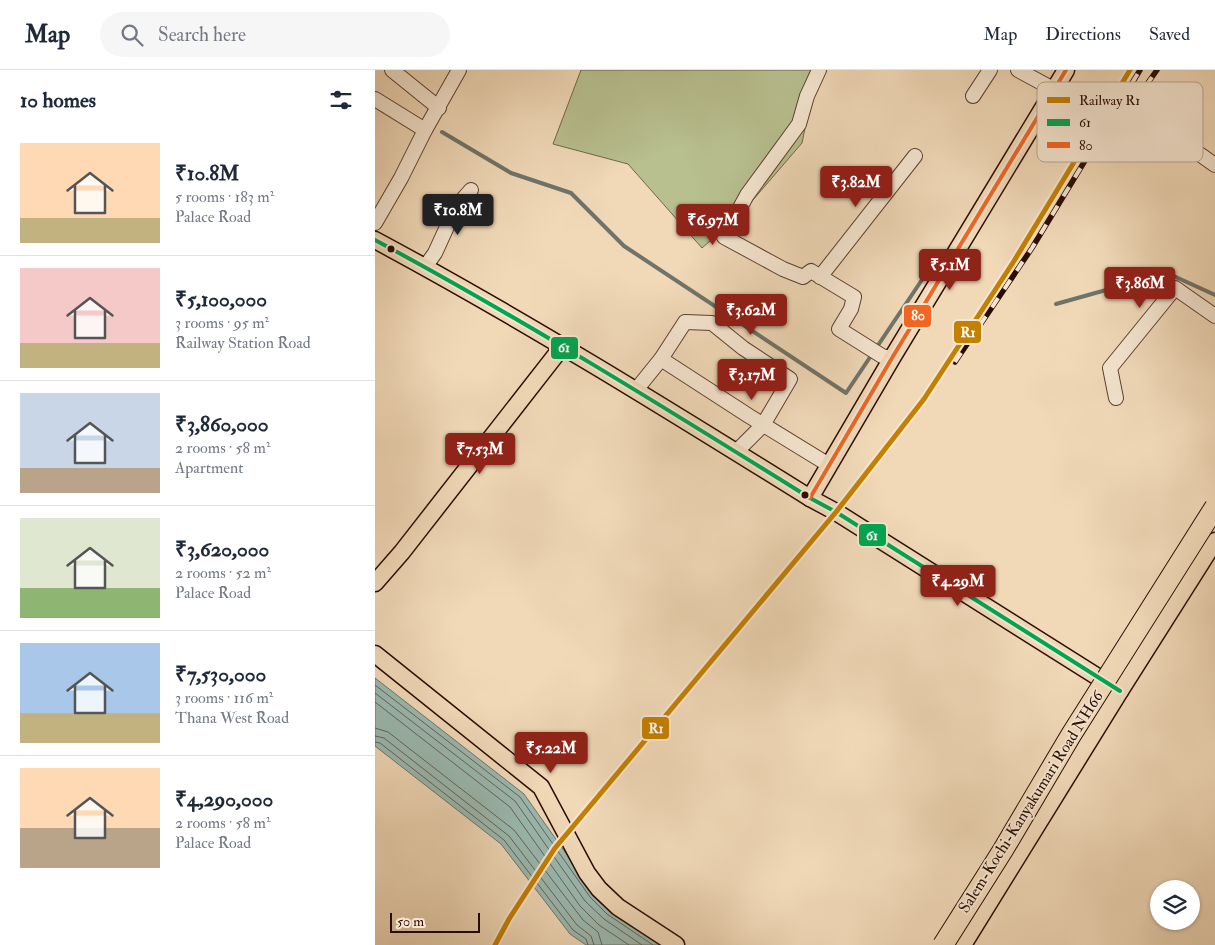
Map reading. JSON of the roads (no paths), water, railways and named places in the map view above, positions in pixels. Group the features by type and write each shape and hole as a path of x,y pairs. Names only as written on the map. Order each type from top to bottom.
{"highway":[{"name":"Salem-Kochi-Kanyakumari Road NH66","path":"943,945 1003,850 1071,735 1215,507"}],"main road":[{"path":"810,498 887,357 1037,119"},
{"path":"375,240 457,284 636,390 852,522 1120,691"},
{"path":"375,583 402,552 561,346"},
{"path":"963,945 1215,541"},
{"path":"375,654 541,787 587,873 599,889 617,907 676,945"}],"street":[{"path":"392,70 439,108"},
{"path":"375,223 459,70"},
{"path":"819,70 807,96 799,124 747,195 724,237 783,269 803,277 811,271 853,297 851,309 839,330 887,357"},
{"path":"973,96 990,70"},
{"path":"1018,70 1040,82"},
{"path":"375,99 425,130"},
{"path":"820,277 915,156"},
{"path":"1203,156 1215,164"},
{"path":"425,267 435,253 455,207 471,190"},
{"path":"1116,398 1110,368 1175,288 1215,316"},
{"path":"636,390 661,359 685,322 711,323 743,348 790,379 763,425 737,452"},
{"path":"661,359 829,465"}],"water":[{"path":"375,678 524,794 594,893 662,945 586,945 570,934 501,844 375,746"}],"waterway":[{"path":"442,132 511,173 571,193 624,246 846,393 940,253"},
{"path":"1056,304 1167,273 1215,295"}],"railway":[{"path":"1133,82 1140,70"},
{"path":"1149,82 1157,70"},
{"path":"955,362 1032,248 1084,162"}],"rail line":[{"name":"R1","path":"1123,82 1130,70"},
{"name":"R1","path":"495,945 509,919 555,848 836,512 924,399 1014,261 1074,162"}]}
